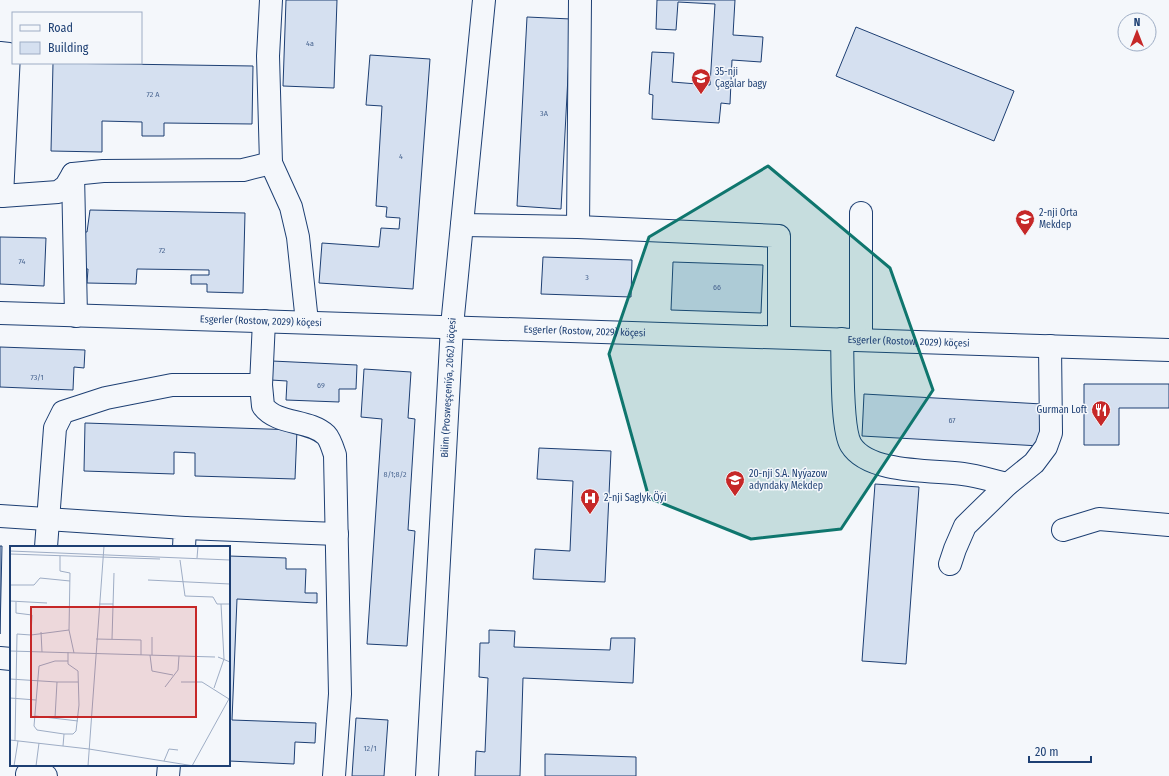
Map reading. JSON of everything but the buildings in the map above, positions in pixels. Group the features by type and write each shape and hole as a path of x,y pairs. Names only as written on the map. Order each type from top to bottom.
{"street":[{"path":"271,0 268,56 271,163 291,207 298,237 307,322"},
{"name":"Bilim (Prosweşçeniýa, 2062) köçesi","path":"426,776 452,326 484,0"},
{"path":"578,228 580,0"},
{"path":"0,53 9,54 1,196 58,192 66,186 73,174"},
{"path":"73,174 103,171 243,170 271,163"},
{"path":"73,174 76,316"},
{"path":"861,213 845,429 851,445 859,454 876,463 914,470 964,474 1008,484"},
{"path":"462,225 779,236 779,337"},
{"name":"Esgerler (Rostow, 2029) köçesi","path":"0,313 452,326 1169,350"},
{"path":"264,321 261,385 262,400 266,410 326,435 335,455 340,694 334,776"},
{"path":"950,564 965,526 1008,484 1034,463 1046,447 1051,433 1050,346"},
{"path":"46,546 55,428 63,412 106,398 172,385 261,385"},
{"path":"0,516 48,519 184,538 337,534"},
{"path":"1064,530 1099,519 1169,525"},
{"path":"0,658 10,659"},
{"path":"168,776 169,766"}],"highlighted area":[{"path":"768,166 890,268 933,390 841,529 751,539 649,498 609,354 649,237"}],"place":[{"name":"35-nji Çagalar bagy","path":"701,95"},
{"name":"2-nji Orta Mekdep","path":"1025,236"},
{"name":"Gurman Loft","path":"1101,427"},
{"name":"20-nji S.A. Nyýazow adyndaky Mekdep","path":"735,497"},
{"name":"2-nji Saglyk Öýi","path":"590,515"}]}
